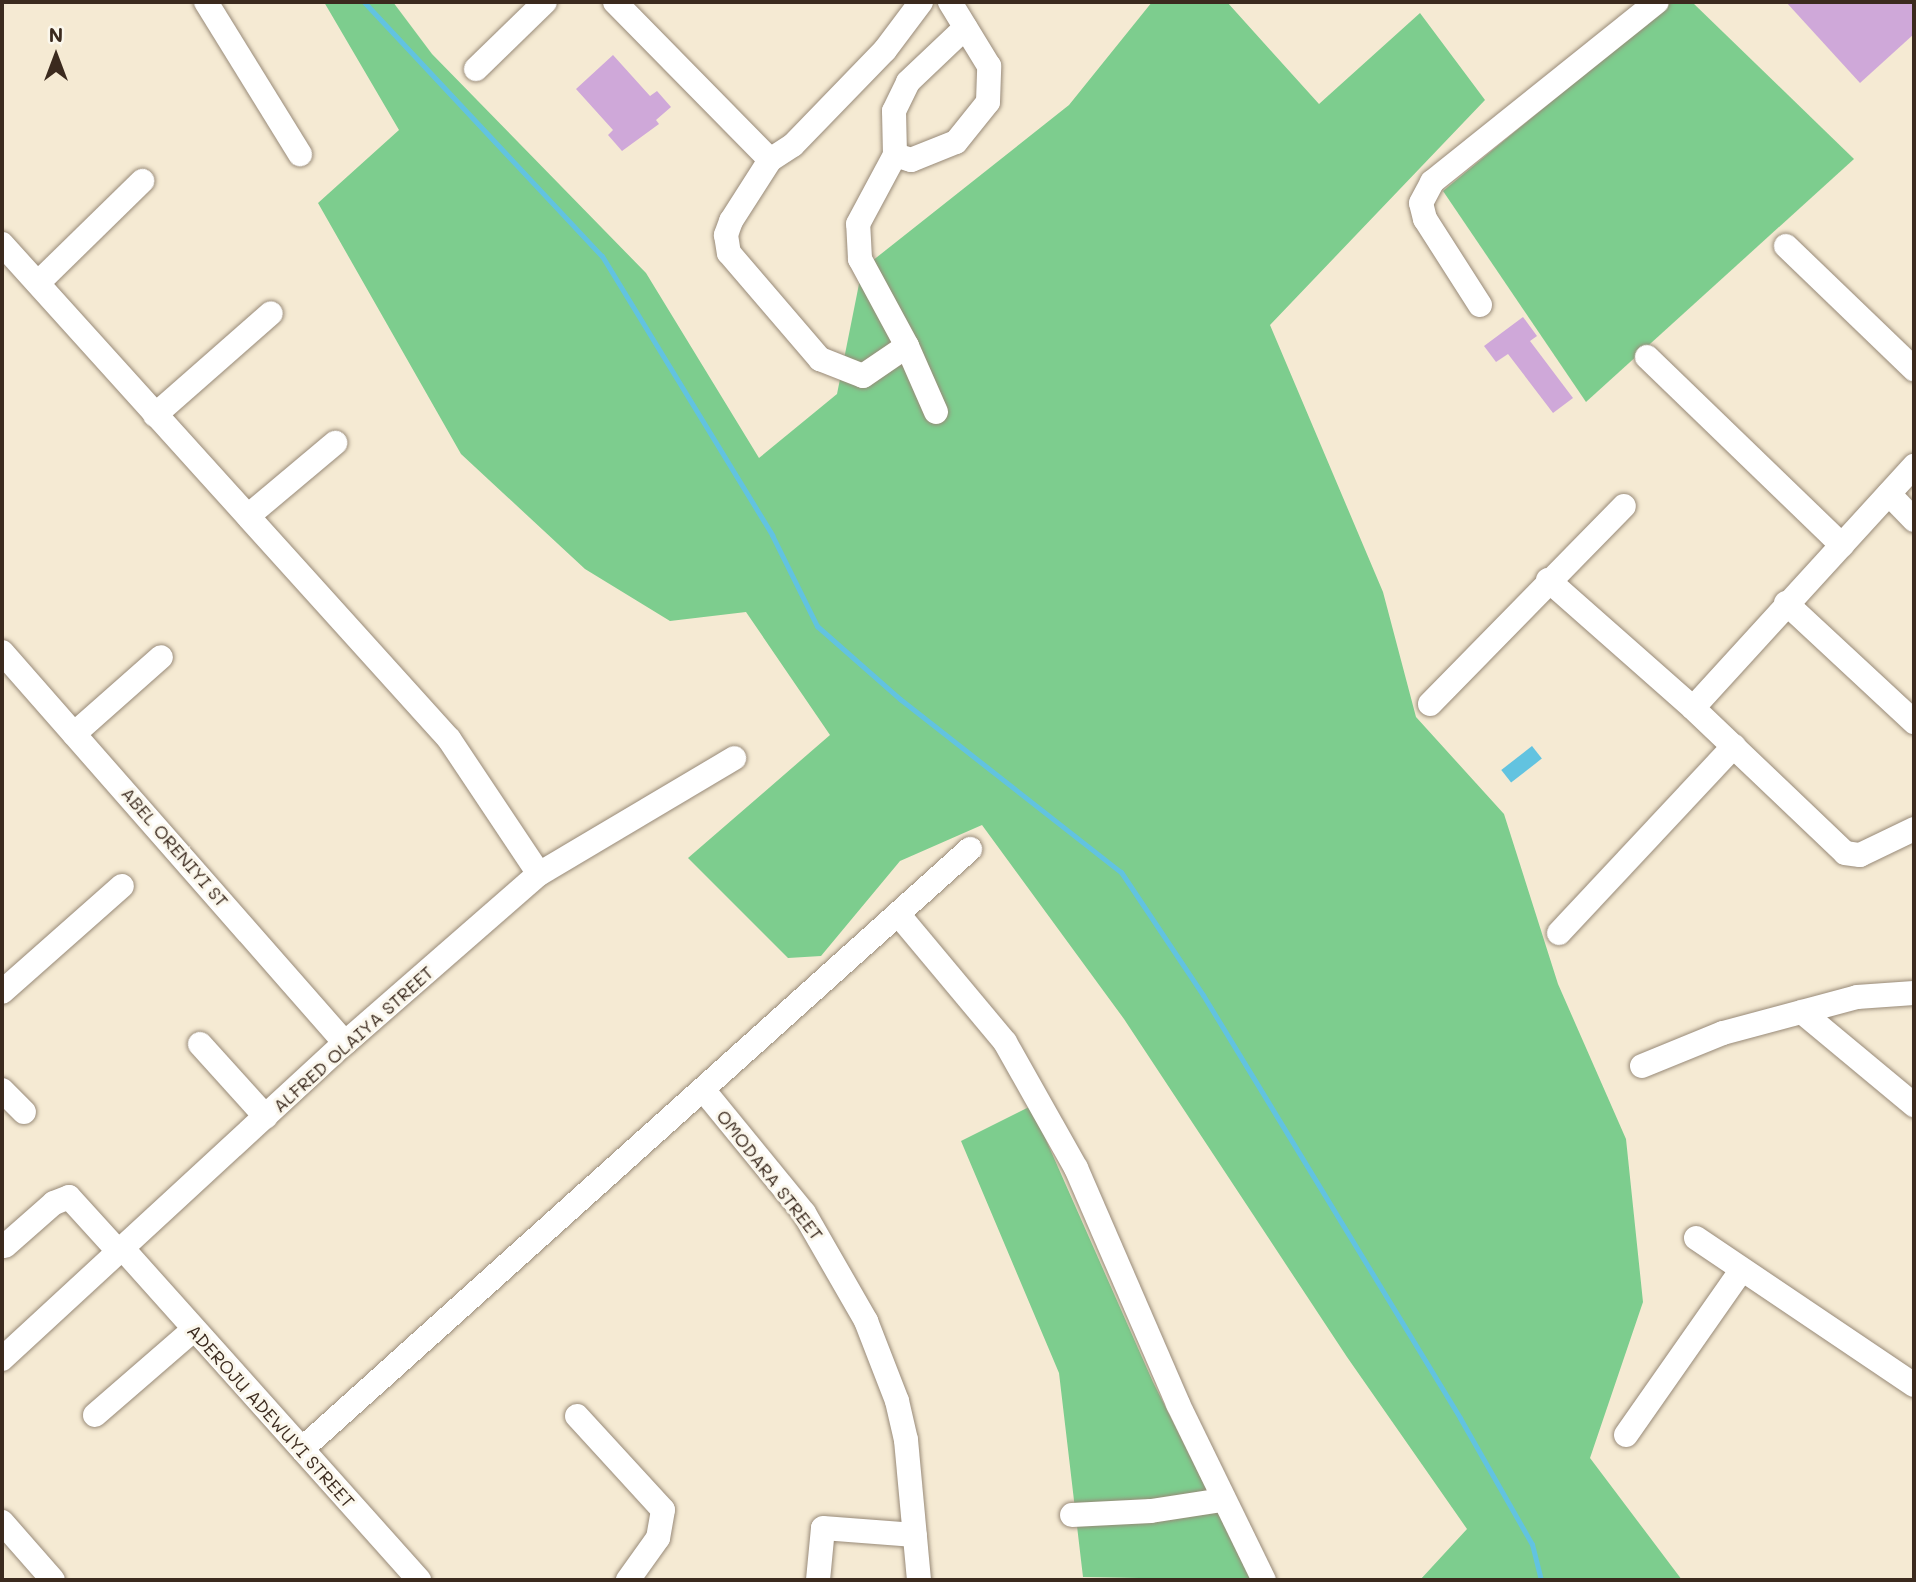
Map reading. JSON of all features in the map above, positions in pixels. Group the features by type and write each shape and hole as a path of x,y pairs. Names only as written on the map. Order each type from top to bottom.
{"street":[{"path":"206,2 300,154"},
{"path":"476,69 545,2"},
{"path":"615,2 770,160"},
{"path":"895,155 911,160 956,142 988,102 989,66 950,2"},
{"path":"1480,305 1425,219 1421,203 1432,182 1657,2"},
{"path":"907,346 863,376 820,359 729,253 726,236 731,221 770,160 793,145 886,50 914,4"},
{"path":"936,412 907,346 860,259 858,225 895,155 894,111 908,82 965,28"},
{"path":"38,283 142,181"},
{"path":"2,244 449,739 539,874"},
{"path":"1786,246 1914,369"},
{"path":"155,415 271,313"},
{"path":"1647,357 1842,545"},
{"path":"248,516 335,443"},
{"path":"1693,708 1786,603 1914,466"},
{"path":"1889,494 1914,520"},
{"path":"1430,704 1548,580 1624,506"},
{"path":"1548,580 1693,708 1844,853 1860,855 1914,829"},
{"path":"1786,603 1914,722"},
{"name":"ABEL ORENIYI ST","path":"2,652 345,1043"},
{"path":"74,734 161,657"},
{"path":"1559,933 1734,746"},
{"name":"ALFRED OLAIYA STREET","path":"2,1359 345,1043 539,874 734,758"},
{"path":"302,1449 705,1092 970,849"},
{"path":"2,992 122,886"},
{"path":"898,914 1005,1042 1076,1168 1222,1500 1264,1580"},
{"path":"1642,1066 1723,1033 1857,997 1914,993"},
{"path":"1802,1012 1914,1105"},
{"path":"200,1044 266,1117"},
{"path":"2,1090 24,1112"},
{"name":"OMODARA STREET","path":"705,1092 804,1213 866,1321 900,1414 919,1580"},
{"name":"ADEROJU ADEWUYI STREET","path":"5,1246 54,1203 69,1196 122,1251 419,1580"},
{"path":"1696,1238 1741,1271 1914,1385"},
{"path":"1626,1435 1741,1271"},
{"path":"95,1415 193,1330"},
{"path":"577,1416 663,1510 658,1538 628,1580"},
{"path":"1072,1515 1151,1511 1222,1500"},
{"path":"2,1522 52,1580"},
{"path":"818,1580 823,1528 915,1535"}],"green space":[{"path":"324,2 393,2 432,54 646,273 759,458 837,394 862,269 1069,105 1152,2 1227,2 1319,104 1420,13 1485,100 1270,325 1383,592 1416,717 1504,814 1558,984 1626,1139 1643,1302 1590,1458 1682,1580 1420,1580 1467,1529 1347,1357 1124,1019 982,825 900,861 821,956 788,958 688,858 830,735 746,612 670,621 585,569 461,454 318,203 399,130"},
{"path":"1672,2 1692,2 1854,159 1586,402 1443,191"},
{"path":"1031,1106 1153,1382 1252,1580 1083,1577 1059,1373 961,1141"}],"water":[{"path":"1532,746 1542,759 1511,783 1501,770"}],"building":[{"path":"1786,2 1914,2 1914,34 1860,83"},
{"path":"613,55 650,96 657,91 671,107 656,120 659,124 622,151 608,135 613,130 576,89"},
{"path":"1523,317 1537,336 1530,341 1573,398 1553,413 1508,354 1496,362 1484,346"}],"waterway":[{"path":"364,2 602,256 772,535 817,626 900,699 1121,872 1203,995 1460,1418 1532,1544 1541,1580"}]}
